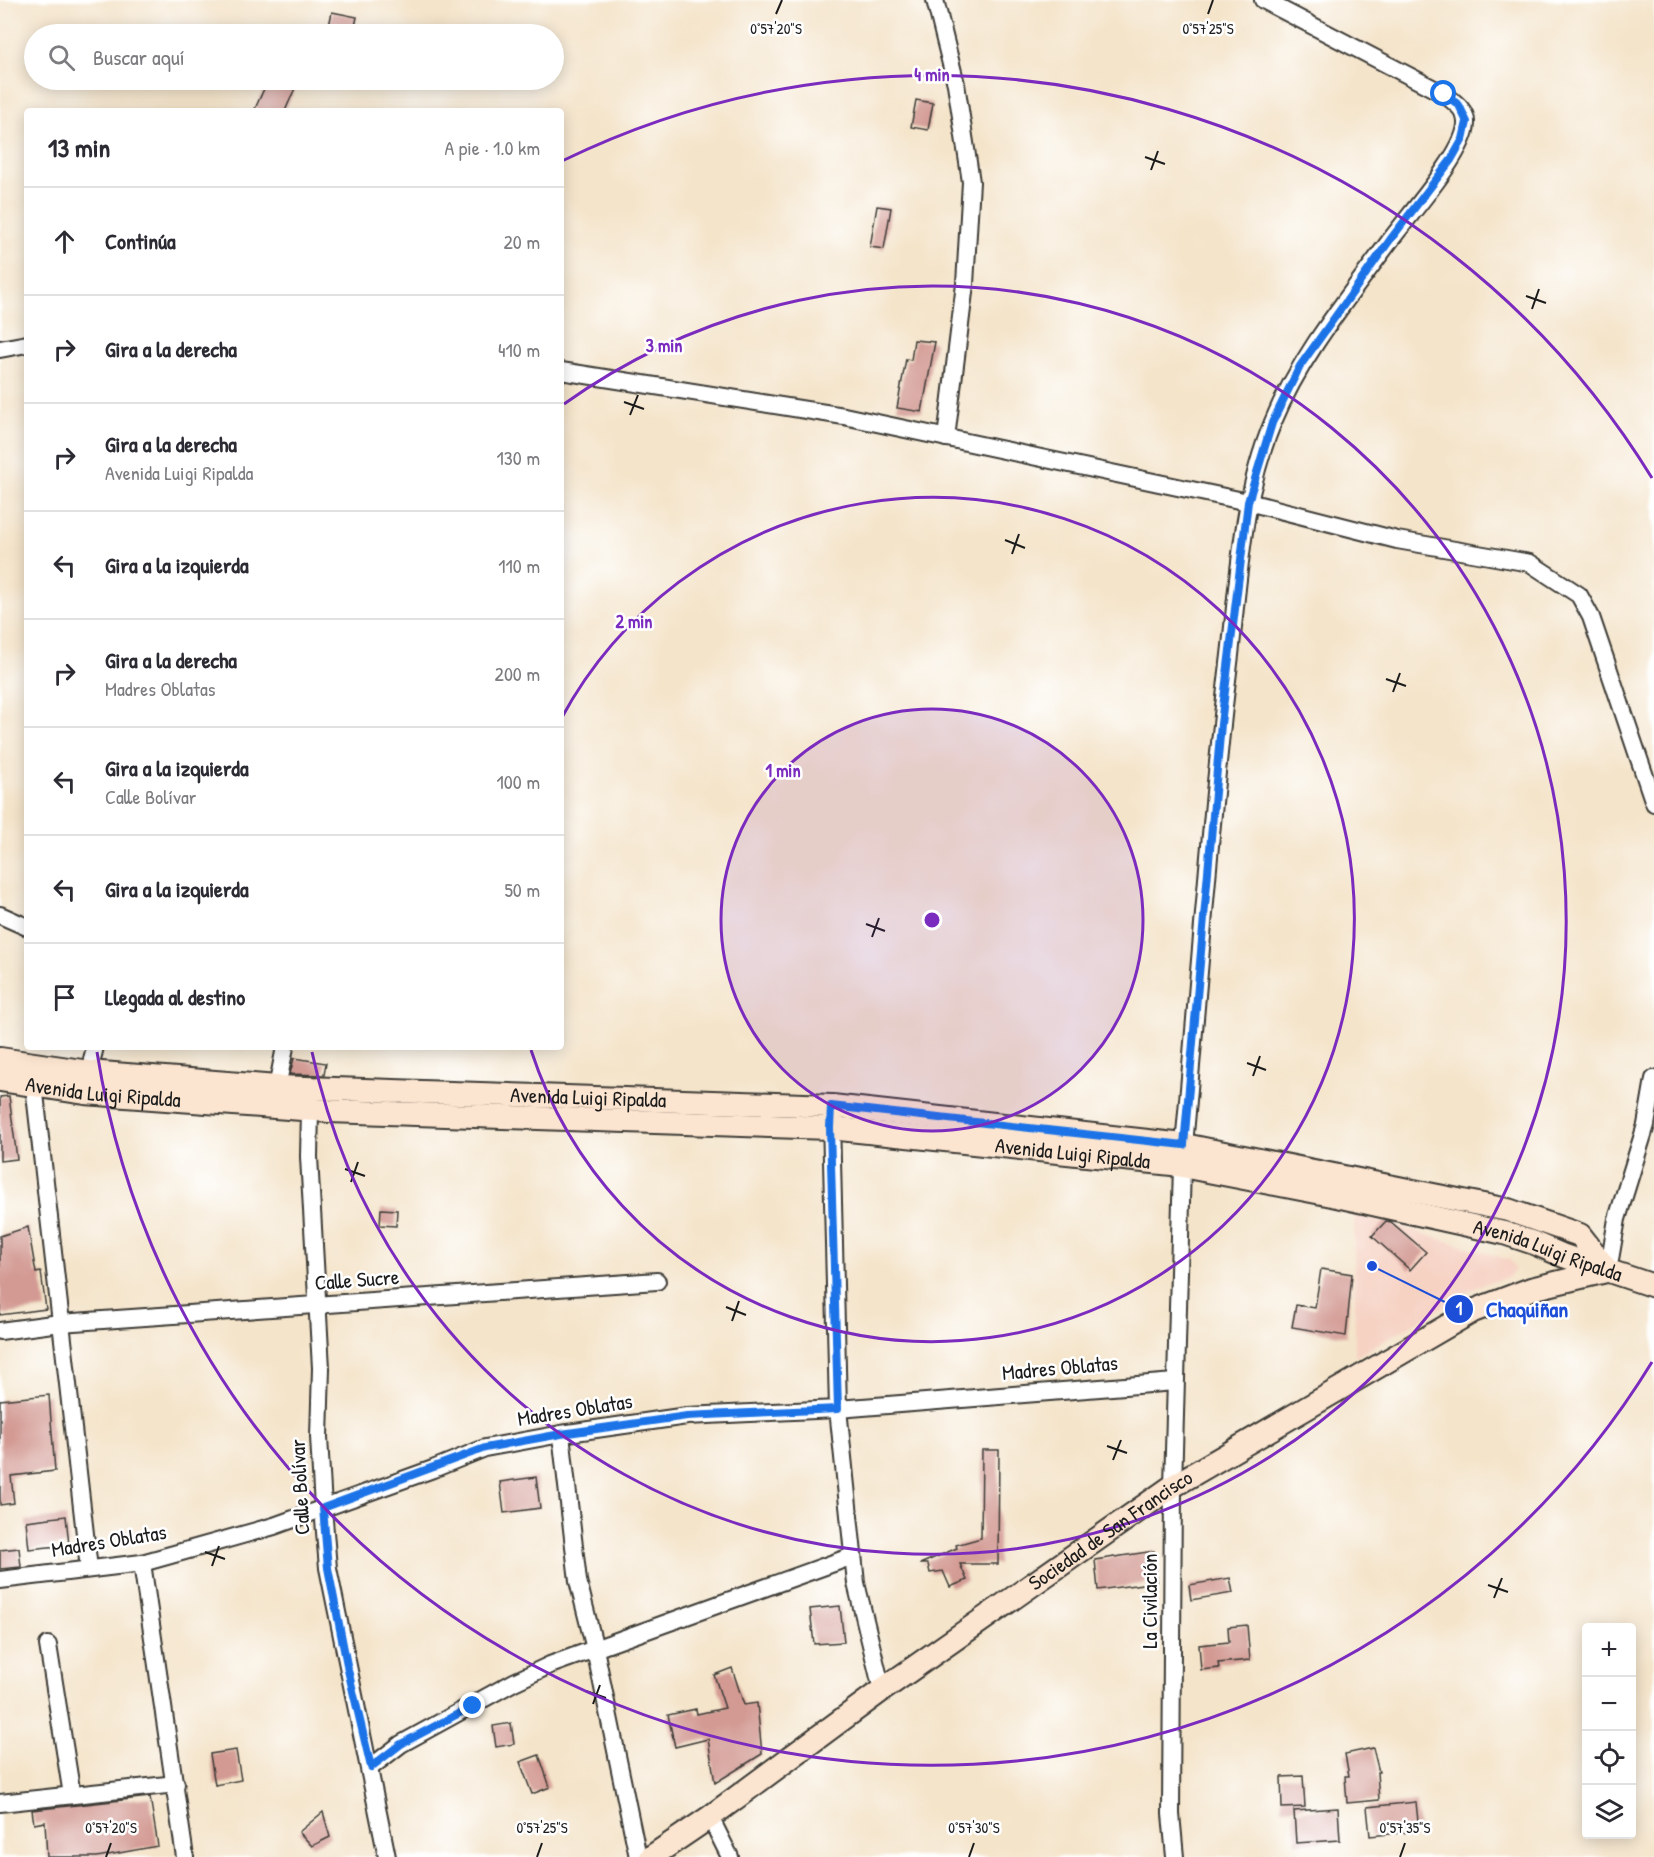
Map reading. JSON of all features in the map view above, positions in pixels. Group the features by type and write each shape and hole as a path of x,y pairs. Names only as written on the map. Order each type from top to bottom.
{"street":[{"path":"936,0 956,84 971,182 966,284 946,438"},
{"name":"La Civilación","path":"1175,1857 1171,1814 1173,1486 1183,1156 1221,724 1248,502 1272,423 1300,366 1451,160 1463,139 1467,122 1459,105 1444,94 1263,0"},
{"path":"0,349 24,345"},
{"path":"564,371 844,416 1248,502 1397,540 1530,563 1579,595 1591,617 1654,803"},
{"path":"0,915 24,926"},
{"path":"88,1072 94,1050"},
{"path":"275,1097 284,1050"},
{"name":"Avenida Luigi Ripalda","path":"0,1059 35,1075 86,1093 275,1097 831,1117 1183,1156 1332,1195 1504,1233 1654,1286"},
{"name":"Avenida Luigi Ripalda","path":"0,1080 35,1075 88,1072 275,1097 310,1110 831,1117"},
{"path":"35,1075 60,1323 89,1569"},
{"path":"1608,1271 1617,1219 1646,1125 1654,1079"},
{"name":"Calle Bolívar","path":"310,1110 309,1157 321,1368 320,1437 323,1508 331,1579 348,1670 371,1767 387,1857"},
{"path":"831,1117 838,1409 856,1583 882,1690"},
{"name":"Sociedad de San Francisco","path":"651,1857 710,1817 882,1690 1173,1486 1473,1311 1531,1289 1608,1271"},
{"name":"Calle Sucre","path":"0,1331 60,1323 657,1281"},
{"name":"Madres Oblatas","path":"0,1580 142,1563 274,1526 485,1448 561,1434 687,1416 838,1409 1175,1382"},
{"path":"561,1434 578,1581 595,1649 638,1857"},
{"path":"371,1767 401,1744 514,1682 550,1665 853,1556"},
{"path":"142,1563 185,1857"},
{"path":"48,1644 72,1795"},
{"path":"0,1803 176,1785"},
{"path":"710,1817 730,1857"}],"shaded area":[{"path":"1354,1213 1510,1260 1515,1268 1509,1277 1481,1285 1355,1357"}],"building":[{"path":"332,12 357,17 356,24 329,24"},
{"path":"263,90 294,90 286,108 255,108"},
{"path":"916,100 933,103 928,130 911,127"},
{"path":"877,206 891,208 884,249 870,247"},
{"path":"914,340 935,342 922,412 897,408 906,359 911,360"},
{"path":"294,1058 326,1063 324,1075 290,1074"},
{"path":"9,1096 17,1159 0,1161 0,1097"},
{"path":"381,1209 397,1210 396,1226 380,1225"},
{"path":"1386,1221 1391,1222 1426,1252 1410,1270 1372,1236"},
{"path":"28,1227 36,1273 41,1272 46,1309 0,1315 0,1236"},
{"path":"1321,1269 1352,1274 1346,1336 1292,1327 1296,1305 1315,1308"},
{"path":"49,1395 55,1471 11,1476 14,1503 0,1505 0,1400"},
{"path":"982,1450 999,1450 998,1564 960,1564 967,1580 950,1587 943,1571 930,1573 928,1564 920,1564 957,1548 956,1545 981,1538"},
{"path":"536,1477 540,1508 504,1513 500,1482"},
{"path":"66,1516 69,1545 29,1549 26,1521"},
{"path":"19,1548 21,1567 0,1569 0,1550"},
{"path":"1154,1551 1157,1582 1098,1590 1095,1560"},
{"path":"1230,1578 1233,1593 1191,1600 1189,1585"},
{"path":"840,1606 844,1642 814,1644 810,1609"},
{"path":"1247,1625 1250,1660 1218,1663 1219,1668 1201,1670 1199,1645 1229,1642 1228,1627"},
{"path":"732,1668 744,1705 757,1703 762,1754 715,1783 708,1739 675,1747 668,1715 696,1709 697,1714 725,1708 714,1675"},
{"path":"511,1723 514,1744 496,1747 493,1726"},
{"path":"1373,1748 1379,1772 1377,1772 1379,1800 1347,1803 1345,1776 1349,1776 1345,1754"},
{"path":"236,1750 241,1780 215,1785 210,1754"},
{"path":"539,1755 550,1787 532,1794 520,1762"},
{"path":"1303,1776 1305,1807 1282,1808 1281,1777"},
{"path":"150,1797 158,1846 97,1857 47,1857 45,1822 34,1824 32,1810"},
{"path":"1416,1802 1419,1831 1370,1836 1367,1807"},
{"path":"1338,1808 1340,1840 1296,1843 1294,1811"},
{"path":"323,1812 330,1837 312,1846 299,1832"}],"place":[{"name":"Chaquiñan","path":"1372,1266"}],"route":[{"path":"473,1706 401,1744 371,1767 348,1670 328,1568 323,1508 485,1448 561,1434 687,1416 838,1409 831,1106 1184,1145 1221,724 1248,502 1272,423 1300,366 1390,240 1451,160 1463,139 1467,122 1459,105 1444,94"}]}
